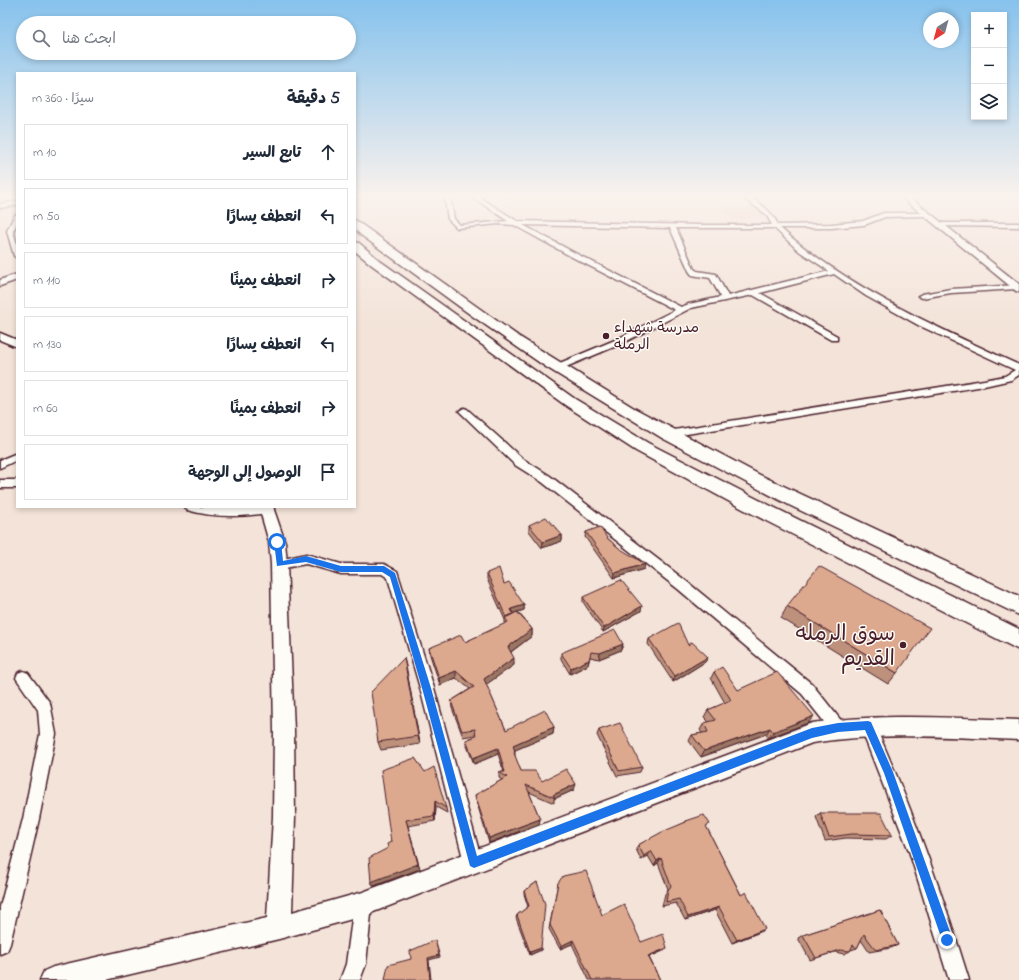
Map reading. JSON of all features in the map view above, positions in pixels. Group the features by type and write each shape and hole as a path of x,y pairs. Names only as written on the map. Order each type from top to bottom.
{"main road":[{"path":"375,241 444,291 558,367 668,434 788,496 1019,606"},
{"path":"356,246 376,263 570,402 642,447 750,504 1019,640"}],"street":[{"path":"13,241 16,252"},
{"path":"549,241 680,310"},
{"path":"678,241 691,270 695,273 713,276 725,298"},
{"path":"789,241 869,294 921,323 1019,368"},
{"path":"959,241 1018,288"},
{"path":"0,276 16,272"},
{"path":"558,367 618,342 689,306 754,293 834,272"},
{"path":"0,283 16,277"},
{"path":"922,296 951,291 1018,288"},
{"path":"754,293 834,338"},
{"path":"2,336 16,343"},
{"path":"668,434 926,391 984,383 1008,378 1019,371"},
{"path":"464,411 519,462 546,479 682,585 796,679 807,689 838,728"},
{"path":"0,464 16,456"},
{"path":"0,484 16,484"},
{"path":"197,508 226,513 240,513 267,508 277,542 279,564 284,747 284,817 279,927"},
{"path":"279,564 306,559 341,569 384,569 393,575 427,688 474,862"},
{"path":"0,944 31,819 48,734 45,708 23,678"},
{"path":"868,726 888,772 929,884 959,980"},
{"path":"53,980 279,927 362,904 812,733 838,728 868,726 1019,730"},
{"path":"350,980 356,964 362,904"}],"building":[{"path":"546,517 562,535 543,542 529,525"},
{"path":"600,527 607,538 619,548 645,564 615,573 586,532"},
{"path":"819,566 930,628 897,673 787,606"},
{"path":"499,568 504,584 509,582 524,605 511,609 513,614 506,617 487,573"},
{"path":"621,580 642,606 604,628 583,597"},
{"path":"517,612 532,629 508,647 514,658 484,679 506,730 545,710 554,727 513,745 514,753 521,771 535,771 542,781 566,769 576,784 553,795 555,798 526,785 540,819 489,838 475,795 507,777 499,772 505,772 498,748 473,758 466,740 476,736 475,729 462,731 451,701 474,687 456,671 439,678 429,648 461,635 465,642 508,622 505,618"},
{"path":"678,623 688,645 692,642 708,657 675,676 649,639"},
{"path":"615,630 623,644 600,653 591,652 589,660 571,668 561,653"},
{"path":"404,658 418,736 378,742 371,692"},
{"path":"722,667 738,690 777,672 814,716 773,732 770,728 704,751 692,735 708,732 704,723 716,720 708,710 731,700 714,672"},
{"path":"620,723 642,767 619,771 599,730"},
{"path":"415,758 425,772 434,767 446,808 435,801 434,816 406,820 418,864 371,882 369,858 388,848 387,844 391,842 381,770"},
{"path":"820,813 881,813 892,835 852,834 829,837"},
{"path":"704,815 710,824 706,826 741,895 746,892 765,929 737,940 719,907 688,917 679,899 666,902 668,890 671,886 661,858 657,861 651,851 644,856 638,845 686,821"},
{"path":"586,871 602,915 624,904 641,942 663,934 667,948 648,956 660,980 592,980 573,940 561,946 550,925 558,883 563,876"},
{"path":"537,882 545,904 541,948 530,952 517,915 529,906 524,891"},
{"path":"880,910 898,945 876,950 864,934 857,948 853,945 850,951 840,950 816,958 803,935"},
{"path":"435,940 439,955 428,958 430,980 385,980 388,965 411,959 410,951"}],"place":[{"name":"مدرسة شهداء الرملة","path":"606,336"},
{"name":"سوق الرمله القديم","path":"903,645"}],"route":[{"path":"277,542 279,564 306,559 341,569 384,569 393,575 427,688 474,862 812,733 838,728 868,726 888,772 929,884 947,940"}]}
